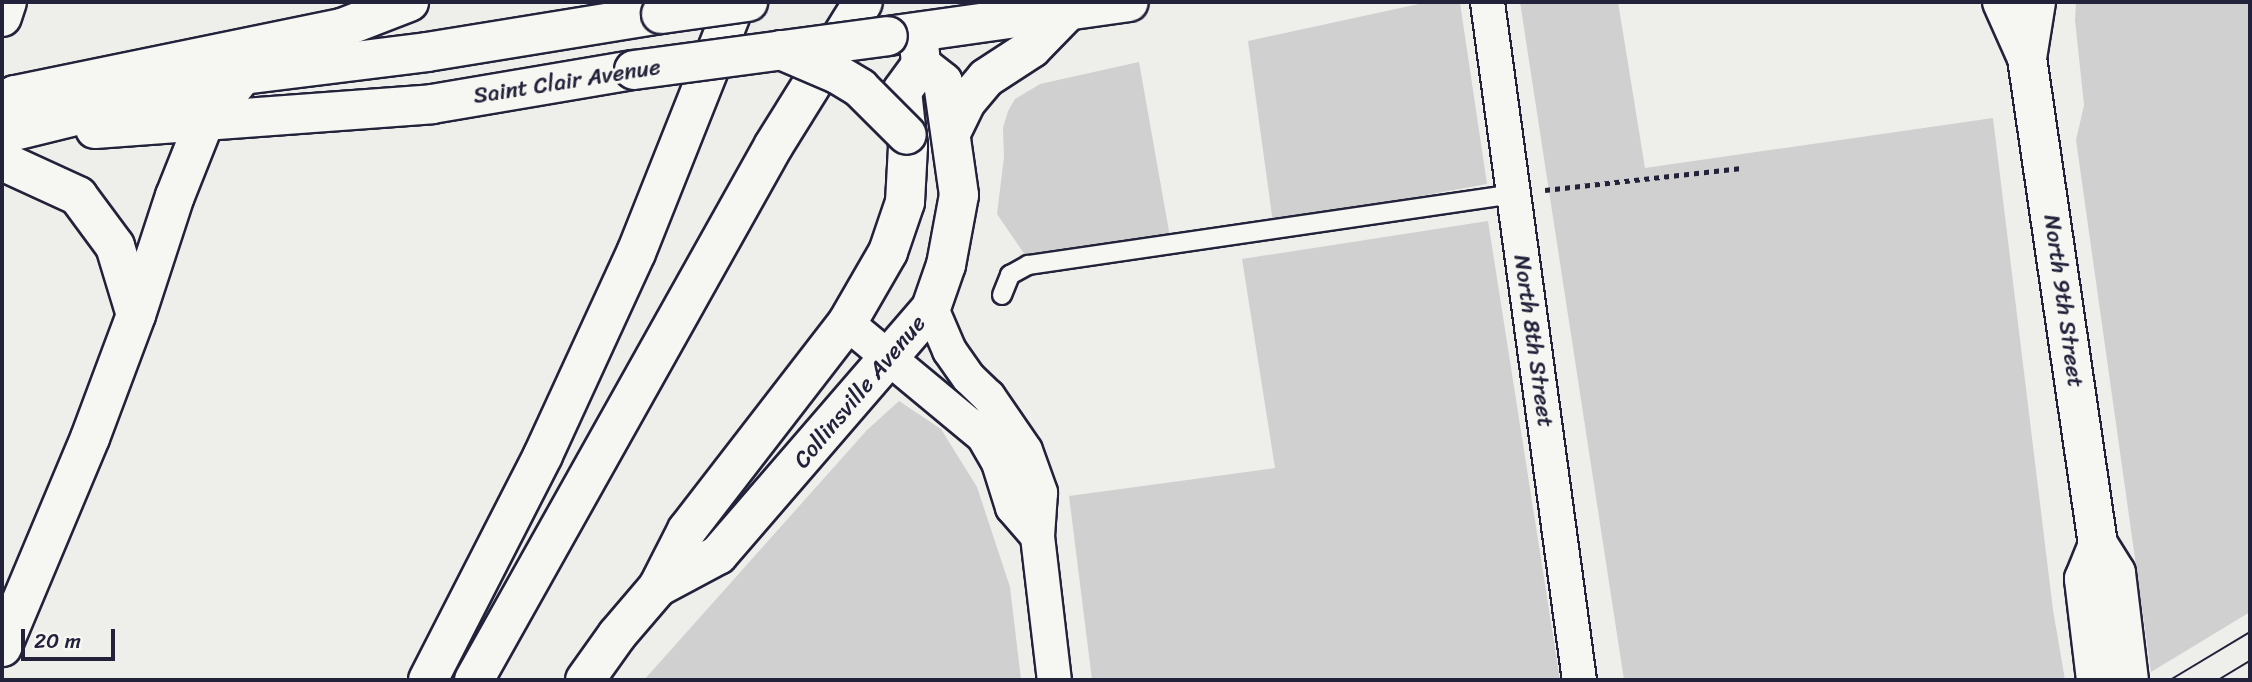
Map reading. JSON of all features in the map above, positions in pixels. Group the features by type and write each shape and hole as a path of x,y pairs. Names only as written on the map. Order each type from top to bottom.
{"main road":[{"path":"2,17 7,2"},
{"path":"2,103 15,95 342,28 409,2"},
{"path":"428,680 543,455 636,253 736,2"},
{"name":"Saint Clair Avenue","path":"2,134 243,75 427,52 748,2"},
{"path":"474,680 774,145 893,25 950,2"},
{"name":"Saint Clair Avenue","path":"2,134 204,123 432,104 634,70 781,50 893,25 1129,2"},
{"name":"North 9th Street","path":"2002,2 2027,58 2098,544 2116,573 2129,680"},
{"name":"North 9th Street","path":"2027,58 2036,2"},
{"path":"952,131 966,102 986,78 1032,48 1068,10"},
{"name":"Collinsville Avenue","path":"658,587 718,555 891,358 931,308 946,265 960,195 952,131 943,82 893,25"},
{"name":"Collinsville Avenue","path":"585,680 617,635 658,587 687,530 847,323 888,252 905,202 907,135 893,25"},
{"path":"781,50 837,74 860,88 907,135"},
{"path":"2,647 90,438 136,315 175,196 204,123 243,75"},
{"path":"2,161 78,195 115,246 136,315"},
{"path":"2096,680 2084,579 2098,544"}],"street":[{"name":"North 8th Street","path":"1487,2 1579,680"},
{"path":"931,308 949,350 968,377 988,396 1025,450 1040,492 1037,536 1055,680"},
{"path":"847,323 983,436 998,461 1012,507 1037,536"}],"lane":[{"path":"1002,295 1010,275 1028,265 1513,194"}],"path":[{"path":"1513,194 1742,168"}],"shaded area":[{"path":"1428,2 1460,3 1487,184 1273,223 1248,41"},
{"path":"1520,2 1618,2 1645,168 1993,118 2053,610 2065,680 1624,680"},
{"path":"2076,2 2250,2 2250,612 2151,672 2076,140 2084,105 2075,20"},
{"path":"1139,62 1170,237 1025,255 997,214 1004,157 1003,128 1015,99 1040,84"},
{"path":"1488,221 1560,680 1092,680 1069,496 1275,468 1242,259"},
{"path":"899,401 941,429 977,487 1010,587 1021,680 644,680 867,430"}],"tram line":[{"path":"2170,680 2250,632"},
{"path":"2218,680 2250,661"}]}
